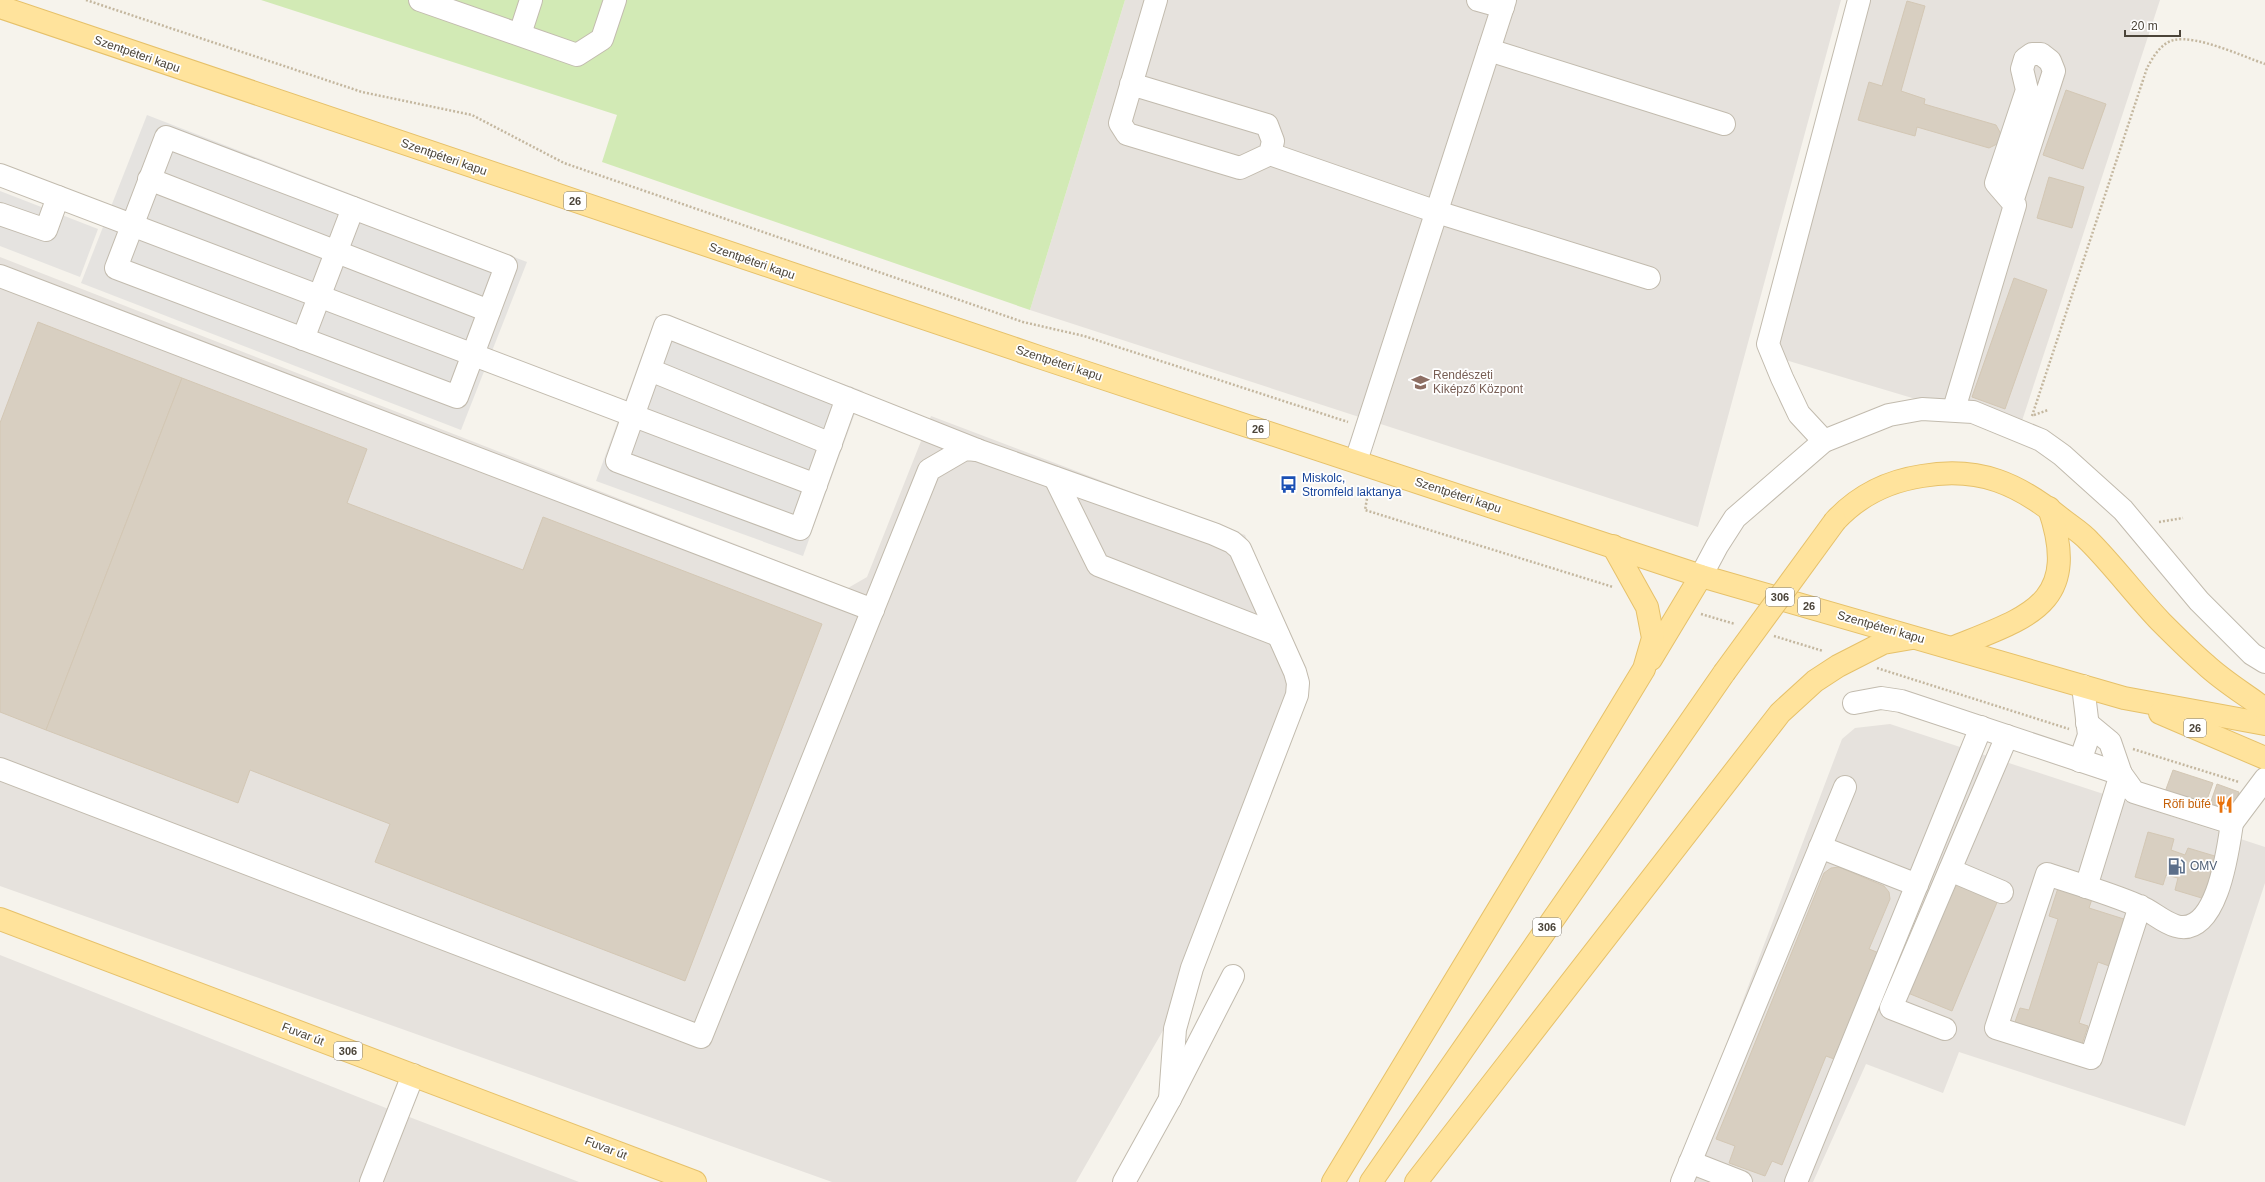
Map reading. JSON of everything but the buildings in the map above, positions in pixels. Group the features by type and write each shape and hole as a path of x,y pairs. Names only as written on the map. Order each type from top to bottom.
{"main road":[{"name":"Szentpéteri kapu","path":"0,7 1031,354 1701,576 1917,637 2124,698 2265,724"},
{"name":"306","path":"1371,1182 1724,673 1835,521 1844,511 1869,493 1909,478 1936,474 1990,478 2013,486 2049,508"},
{"path":"1952,648 2008,625 2032,612 2047,597 2058,575 2060,548 2049,508"},
{"path":"2049,508 2088,540 2161,621 2205,665 2265,709"},
{"path":"1613,546 1647,607 1653,638 1644,669"},
{"path":"1333,1182 1701,576"},
{"path":"1416,1182 1780,713 1815,681 1852,660 1883,644 1917,637"},
{"name":"Szentpéteri kapu","path":"2124,698 2265,758"},
{"name":"Fuvar út","path":"0,919 695,1182"}],"street":[{"path":"520,34 531,0"},
{"path":"425,1 577,54 602,39 615,0"},
{"path":"1156,0 1120,123 1127,134 1240,168 1270,154 1437,212 1649,278"},
{"path":"1364,464 1367,427 1504,4 1478,0"},
{"path":"1824,441 1800,414 1768,344 1859,0"},
{"path":"1489,50 1724,124"},
{"path":"1954,409 2016,205 2012,202 1996,183 2027,90 2022,69 2025,59 2032,54 2041,54 2050,61 2054,71 2012,202"},
{"path":"1131,84 1267,125 1273,141 1270,154"},
{"path":"166,137 506,266 457,397 116,268 150,180 166,137"},
{"path":"0,175 816,485"},
{"path":"150,180 489,311"},
{"path":"0,214 46,230 58,197"},
{"path":"303,339 352,208"},
{"path":"0,276 873,610"},
{"path":"847,398 800,529 617,461 665,326 847,398 977,450 1214,534 1232,542 1240,549 1295,672 1298,683 1297,695 1192,968 1175,1029 1170,1099"},
{"path":"650,370 831,444"},
{"path":"1701,576 1717,546 1735,518 1824,441 1889,415 1922,410 1954,409 2029,425 2041,440 2062,455 2122,510 2200,601 2252,654 2265,662"},
{"path":"0,769 701,1037 929,470 965,449 977,450"},
{"path":"1055,478 1098,565 1278,635"},
{"path":"2080,761 2088,729 2083,686"},
{"path":"1854,703 1881,698 1901,701 2121,774"},
{"path":"1796,1182 1981,727"},
{"path":"2088,729 2110,742 2121,774 2134,792 2232,823"},
{"path":"1945,1029 1891,1008 2006,736"},
{"path":"2086,888 2121,774"},
{"path":"2140,906 2091,1058 1996,1028 2046,874 2140,906 2158,918 2177,927 2195,925 2204,918 2212,905 2224,864 2232,823 2262,783"},
{"path":"1682,1182 1845,787"},
{"path":"1820,847 1917,885"},
{"path":"1950,870 2002,892"},
{"path":"1124,1182 1170,1099 1233,976"},
{"path":"371,1182 413,1075"},
{"path":"1690,1162 1741,1182"}],"path":[{"path":"86,0 362,92 472,115 564,163 1023,322 1084,336 1367,427"},
{"path":"2029,425 2147,68 2157,50 2173,40 2210,43 2265,64"},
{"path":"2029,425 2048,410"},
{"path":"1364,464 1365,510 1639,595"},
{"path":"1682,608 1741,626"},
{"path":"1771,635 2088,729"},
{"path":"2110,742 2262,783"}],"shaded area":[{"path":"1125,0 1841,0 1698,527 1030,310"},
{"path":"1869,0 2160,0 2019,430 1772,356"},
{"path":"147,115 527,262 461,430 81,283"},
{"path":"0,191 98,229 80,277 0,246"},
{"path":"0,257 848,588 867,577 931,416 1245,535 1307,685 1165,1027 1076,1182 832,1182 0,886"},
{"path":"656,316 863,391 803,556 596,481"},
{"path":"1890,724 2265,847 2265,883 2185,1126 1959,1052 1943,1093 1866,1064 1813,1182 1674,1182 1842,739 1855,728"},
{"path":"0,955 391,1110 579,1182 0,1182"}],"green space":[{"path":"261,0 1125,0 1030,310 602,162 617,115"}],"place":[{"name":"Rendészeti Kiképző Központ","path":"1420,382"},
{"name":"Miskolc, Stromfeld laktanya","path":"1289,485"},
{"name":"Röfi büfé","path":"2224,804"},
{"name":"OMV","path":"2177,866"}]}
